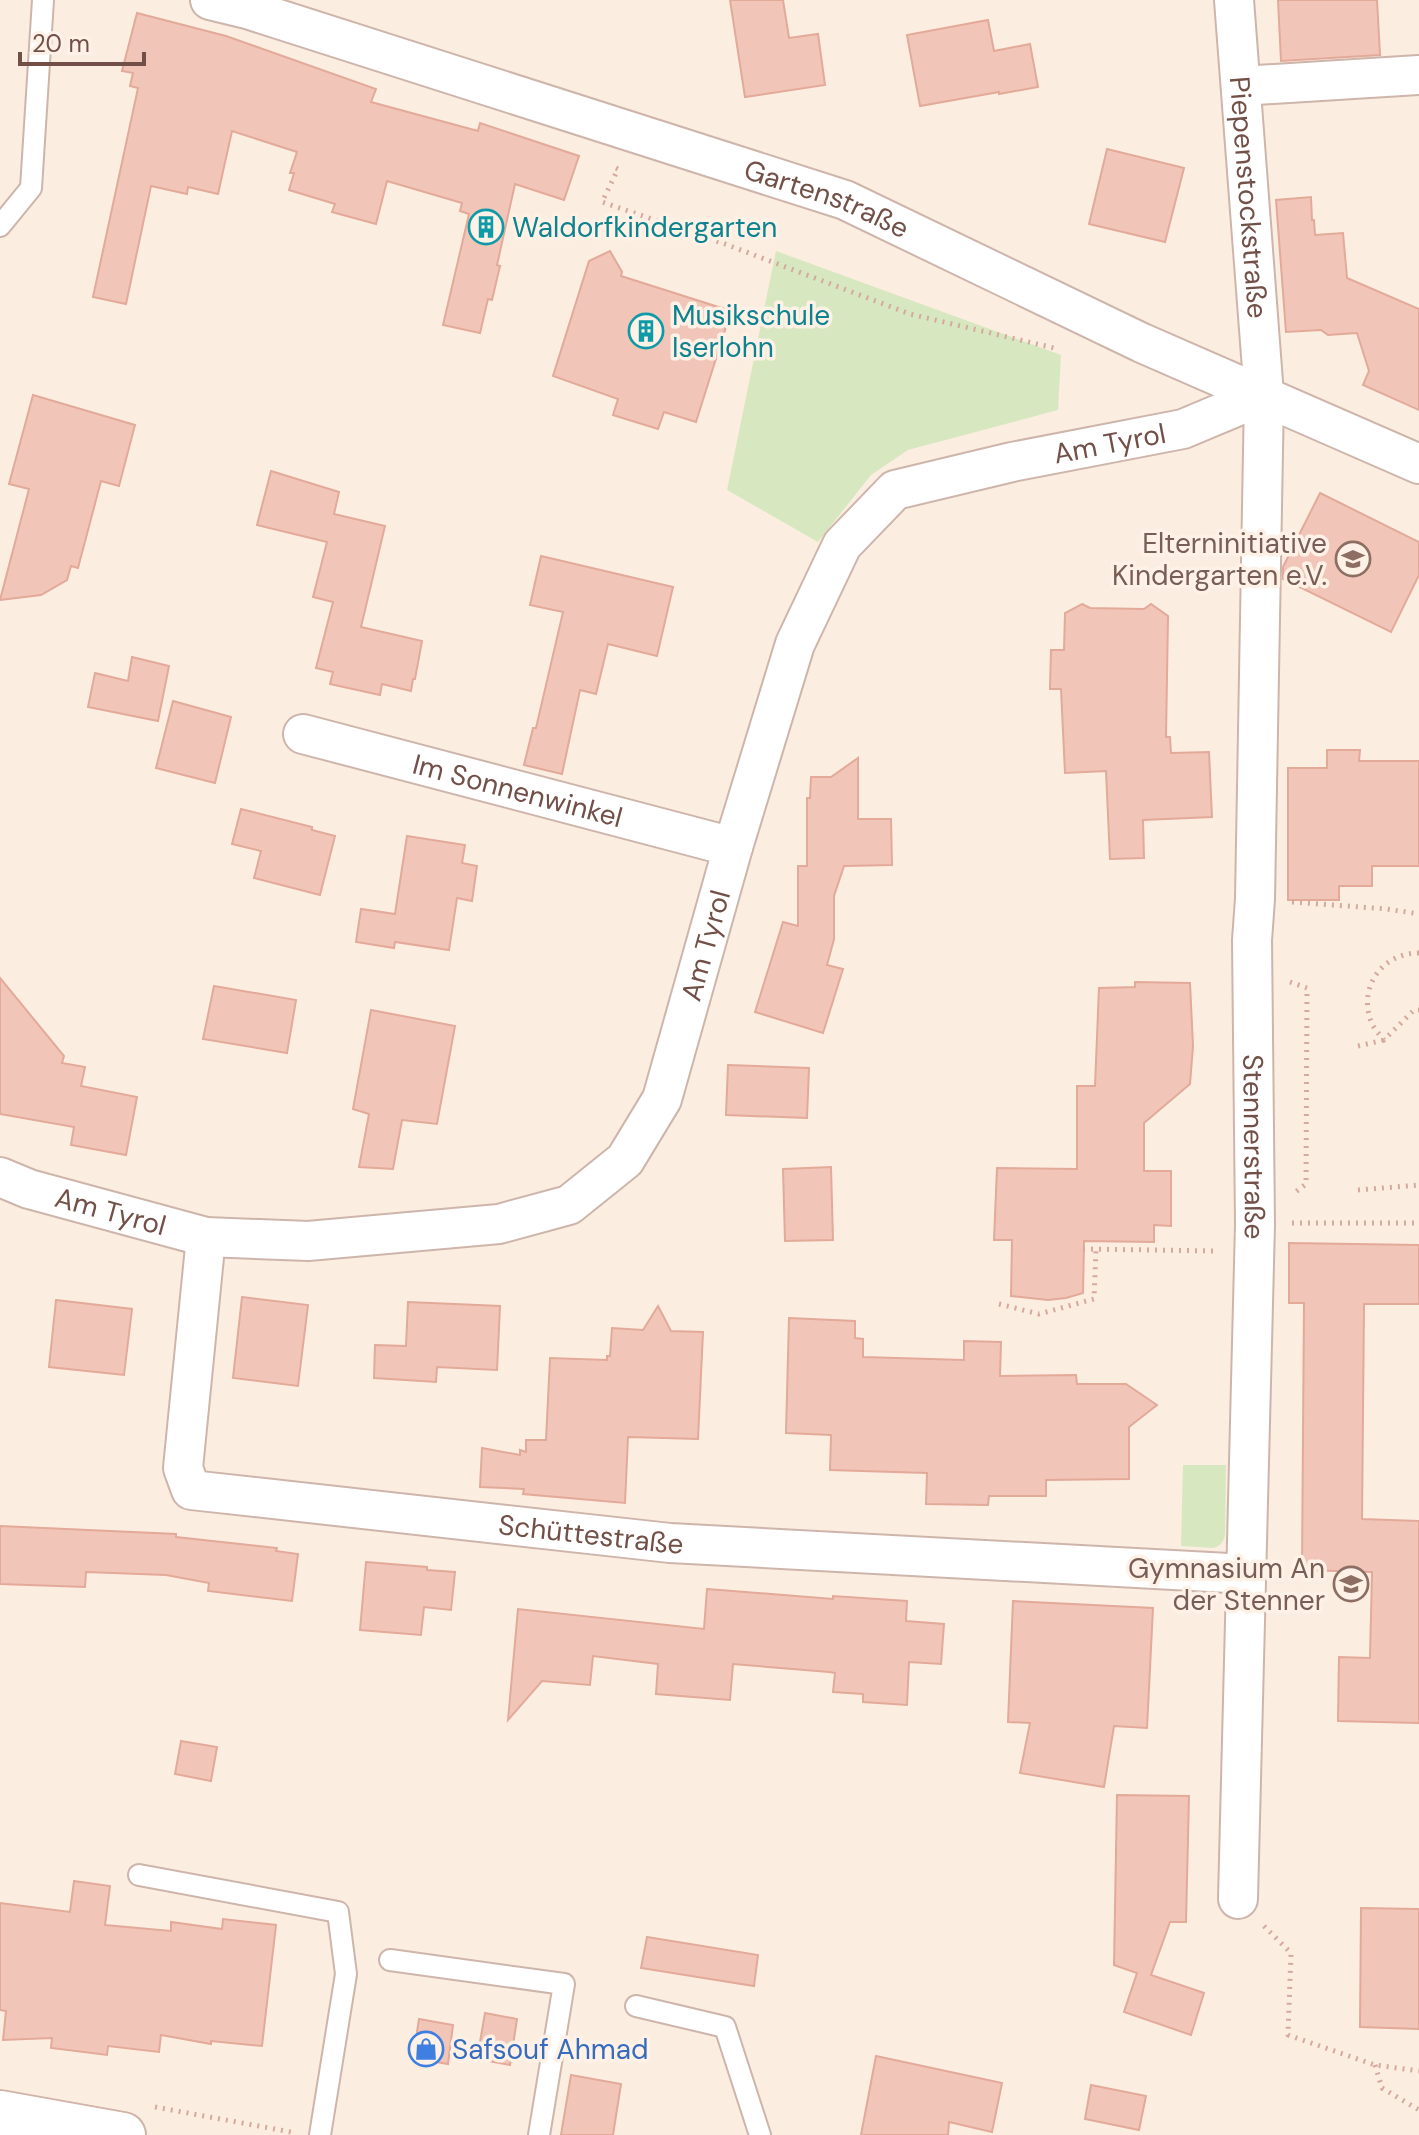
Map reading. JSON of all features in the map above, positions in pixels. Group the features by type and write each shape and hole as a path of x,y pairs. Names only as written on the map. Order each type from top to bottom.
{"main road":[{"path":"0,2113 123,2135"}],"street":[{"name":"Gartenstraße","path":"210,0 247,9 845,200 1142,343 1419,464"},
{"name":"Piepenstockstraße","path":"1234,0 1264,395"},
{"path":"1241,86 1419,75"},
{"name":"Am Tyrol","path":"0,1177 29,1189 206,1237 308,1241 499,1224 569,1205 625,1160 662,1099 733,847 795,644 842,545 895,490 1012,462 1183,429 1264,395"},
{"name":"Stennerstraße","path":"1238,1899 1254,1237 1253,929 1264,395"},
{"name":"Im Sonnenwinkel","path":"303,734 733,847"},
{"name":"Schüttestraße","path":"206,1237 183,1468 191,1490 670,1543 1247,1574"}],"lane":[{"path":"0,226 31,188 43,0"},
{"path":"139,1875 338,1912 346,1974 320,2135"},
{"path":"390,1960 565,1975 539,2135"},
{"path":"636,2006 725,2027 760,2135"}],"path":[{"path":"605,165 618,169 602,202 725,244 910,314 1055,349"},
{"path":"1255,899 1419,914"},
{"path":"1384,1040 1373,1026 1366,1003 1374,974 1390,960 1407,953 1419,953"},
{"path":"1253,970 1307,988 1306,1184 1254,1237"},
{"path":"1358,1046 1384,1040 1414,1010 1419,1010"},
{"path":"1358,1190 1419,1185"},
{"path":"1083,1249 1419,1223"},
{"path":"999,1304 1039,1314 1094,1299 1096,1250"},
{"path":"1238,1899 1291,1953 1288,2035 1375,2065 1419,2071"},
{"path":"1375,2065 1382,2088 1419,2110"}],"green space":[{"path":"776,251 1061,355 1058,410 908,450 871,475 818,542 727,490"},
{"path":"1183,1465 1226,1465 1225,1535 1222,1542 1213,1548 1181,1546"}],"building":[{"path":"730,0 783,0 789,38 818,34 825,85 745,97"},
{"path":"1278,0 1377,0 1380,55 1281,61"},
{"path":"137,13 226,36 376,89 371,102 478,131 480,123 579,156 564,200 515,184 497,265 500,266 480,333 443,325 469,214 460,211 462,203 387,181 376,224 332,212 335,204 289,190 294,173 290,173 297,152 232,131 218,194 188,187 187,194 151,186 126,304 93,297 138,88 130,86 133,73 122,71"},
{"path":"988,20 994,51 1030,44 1038,87 920,106 907,35"},
{"path":"1107,149 1184,168 1165,242 1089,224"},
{"path":"1311,197 1315,235 1343,233 1347,278 1419,309 1419,410 1363,385 1369,371 1357,333 1328,335 1321,330 1286,332 1276,200"},
{"name":"Musikschule Iserlohn","path":"610,251 622,272 621,276 731,311 696,422 664,412 658,429 613,415 618,399 553,376 589,261"},
{"path":"33,395 135,425 119,486 101,481 78,568 71,566 67,580 41,595 0,600 29,489 9,484"},
{"path":"271,471 339,492 334,514 385,526 361,627 422,641 411,691 382,684 380,695 330,684 333,672 316,668 333,602 313,597 327,542 257,525"},
{"name":"Elterninitiative Kindergarten e.V.","path":"1320,493 1419,542 1419,575 1391,632 1283,579 1283,567"},
{"path":"541,556 673,587 657,656 608,644 596,694 580,690 562,774 524,765 533,728 536,728 563,612 530,605"},
{"path":"1082,604 1090,608 1144,609 1151,604 1168,616 1166,737 1170,737 1171,753 1209,752 1212,817 1143,820 1144,858 1110,859 1106,771 1065,773 1061,689 1050,689 1051,650 1064,650 1065,613"},
{"path":"132,657 169,666 158,721 88,707 95,673 128,681"},
{"path":"173,701 231,717 215,783 156,768"},
{"path":"1327,750 1360,750 1359,761 1419,761 1419,866 1372,866 1372,886 1339,886 1339,900 1288,900 1288,768 1327,768"},
{"path":"858,758 858,819 891,819 892,865 844,866 834,896 834,939 827,965 843,969 823,1033 755,1012 783,922 798,926 798,866 807,866 807,798 810,798 811,777 831,777"},
{"path":"241,809 335,836 320,895 254,878 261,851 232,844"},
{"path":"407,836 465,845 462,863 477,866 472,901 457,898 449,950 395,942 394,948 356,942 361,909 395,914"},
{"path":"0,978 64,1056 62,1063 85,1067 81,1086 137,1097 126,1155 71,1145 74,1127 0,1114"},
{"path":"1135,982 1190,983 1193,1046 1190,1084 1144,1123 1144,1171 1171,1171 1171,1226 1154,1225 1154,1242 1084,1241 1083,1293 1048,1300 1011,1296 1012,1240 994,1240 997,1168 1077,1169 1077,1086 1095,1086 1099,988 1135,987"},
{"path":"214,986 296,1000 287,1053 203,1039"},
{"path":"371,1010 455,1026 437,1124 402,1120 393,1169 359,1167 369,1114 353,1109"},
{"path":"728,1065 809,1068 807,1118 726,1115"},
{"path":"831,1167 833,1240 785,1241 783,1169"},
{"path":"1289,1243 1419,1245 1419,1304 1364,1304 1362,1519 1419,1521 1419,1723 1338,1721 1339,1657 1370,1658 1372,1572 1302,1570 1304,1303 1289,1303"},
{"path":"242,1297 308,1305 298,1386 233,1378"},
{"path":"56,1300 132,1309 124,1375 49,1367"},
{"path":"408,1302 500,1306 497,1370 437,1367 436,1382 374,1378 375,1345 406,1346"},
{"path":"658,1306 671,1331 703,1332 698,1439 628,1437 625,1503 523,1494 524,1489 480,1487 482,1448 520,1455 520,1450 526,1452 526,1440 546,1440 550,1358 607,1360 612,1328 643,1330"},
{"path":"789,1318 855,1321 855,1338 863,1339 863,1357 964,1360 964,1341 1001,1342 1000,1376 1076,1375 1077,1384 1126,1384 1157,1405 1129,1427 1129,1479 1046,1480 1046,1496 989,1496 988,1505 926,1504 927,1473 830,1470 831,1435 786,1433"},
{"path":"0,1526 176,1534 176,1537 277,1548 276,1551 298,1554 292,1601 208,1591 209,1583 166,1575 86,1572 85,1587 0,1584"},
{"path":"366,1562 455,1572 451,1610 424,1607 421,1635 360,1630"},
{"path":"707,1589 833,1599 833,1596 907,1601 906,1621 944,1624 941,1664 909,1662 907,1705 863,1702 863,1694 833,1692 835,1673 733,1664 730,1700 656,1694 658,1664 593,1656 590,1685 542,1681 508,1720 518,1609 704,1629"},
{"path":"1013,1601 1153,1608 1147,1728 1114,1726 1104,1787 1020,1773 1030,1723 1008,1722"},
{"path":"181,1741 217,1747 211,1781 175,1774"},
{"path":"1117,1795 1189,1796 1186,1922 1170,1922 1151,1975 1204,1993 1191,2035 1124,2012 1137,1973 1114,1965"},
{"path":"74,1881 110,1886 105,1925 171,1931 171,1922 222,1929 223,1919 276,1925 262,2046 211,2041 211,2044 161,2035 159,2052 108,2046 107,2055 51,2048 52,2038 3,2040 6,2011 0,2010 0,1903 70,1912"},
{"path":"1361,1908 1419,1909 1419,2029 1360,2027"},
{"path":"647,1937 758,1955 754,1986 641,1968"},
{"path":"485,2013 517,2019 510,2065 477,2059"},
{"path":"419,2019 453,2025 448,2064 413,2058"},
{"path":"876,2056 1002,2083 992,2132 949,2122 948,2135 861,2135"},
{"path":"571,2075 621,2084 613,2135 561,2135"},
{"path":"1091,2085 1146,2096 1139,2130 1085,2119"}],"place":[{"name":"Waldorfkindergarten","path":"486,227"},
{"name":"Musikschule Iserlohn","path":"646,331"},
{"name":"Elterninitiative Kindergarten e.V.","path":"1353,559"},
{"name":"Gymnasium An der Stenner","path":"1351,1584"},
{"name":"Safsouf Ahmad","path":"426,2049"}]}
